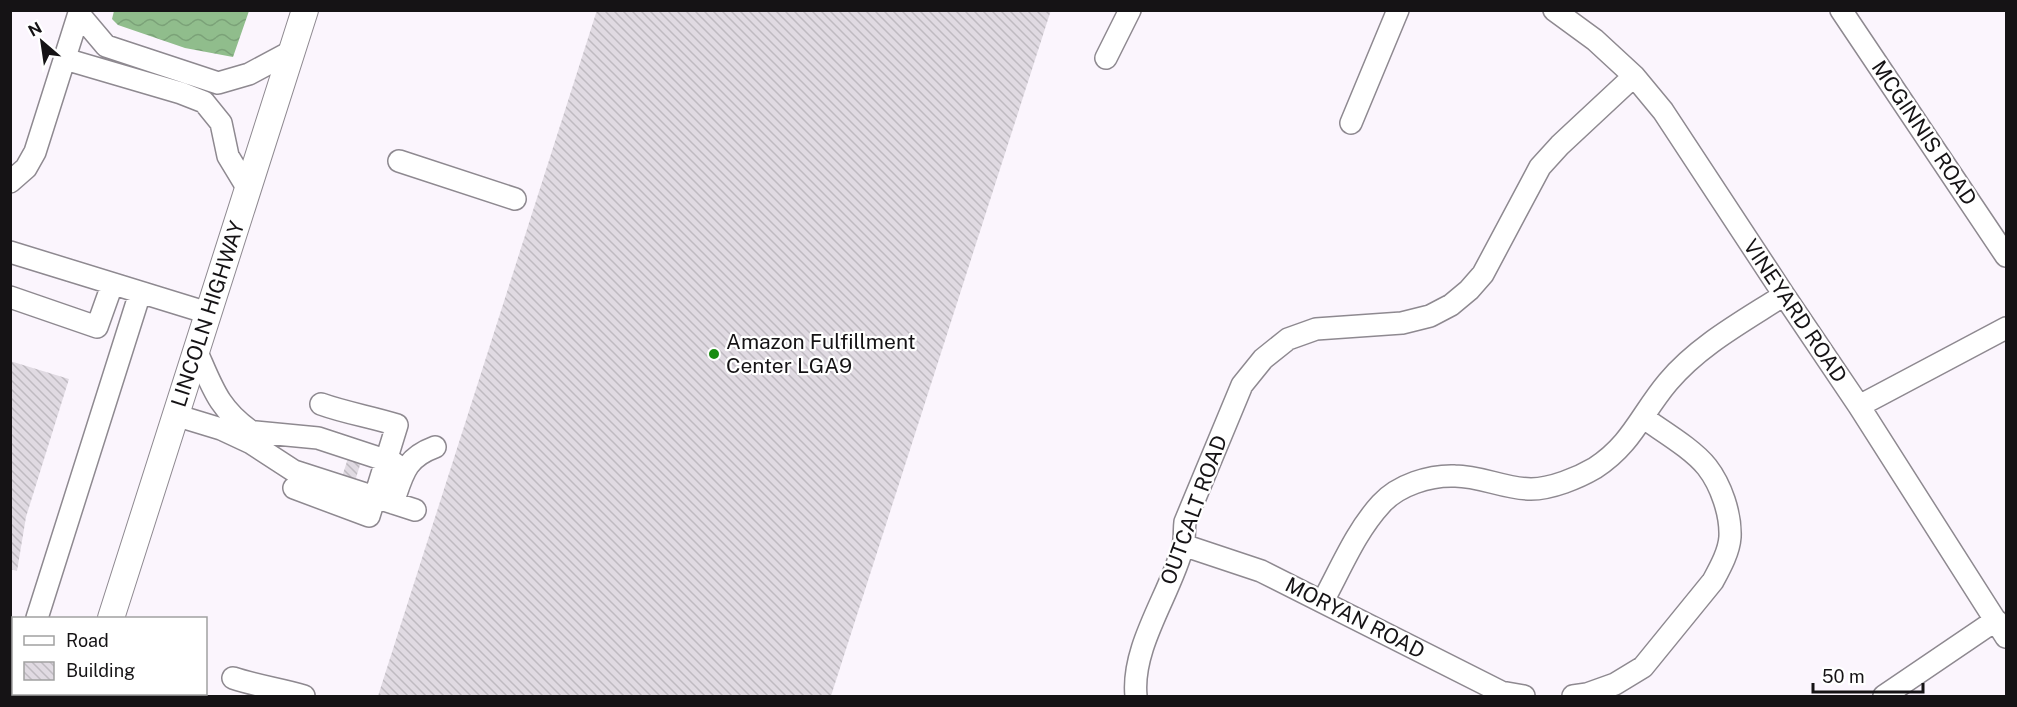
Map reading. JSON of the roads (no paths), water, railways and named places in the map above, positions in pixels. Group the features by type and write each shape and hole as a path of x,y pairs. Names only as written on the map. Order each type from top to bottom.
{"main road":[{"name":"LINCOLN HIGHWAY","path":"111,617 305,10"}],"street":[{"path":"1106,58 1130,10"},
{"path":"1351,123 1398,10"},
{"name":"VINEYARD ROAD","path":"1554,10 1595,40 1634,76 1663,111 1859,406 2001,629"},
{"name":"MCGINNIS ROAD","path":"1841,10 2007,256"},
{"path":"80,12 106,46 218,83 249,74 292,51"},
{"path":"10,182 26,168 35,152 80,12"},
{"path":"65,59 181,93 204,102 221,123 228,156 248,189"},
{"name":"OUTCALT ROAD","path":"1136,696 1142,651 1183,545 1185,522 1242,385 1263,359 1288,339 1316,329 1401,323 1430,316 1451,305 1483,274 1540,167 1560,145 1634,76"},
{"path":"399,161 515,199"},
{"path":"10,252 140,294 208,313"},
{"path":"10,297 97,327 112,285"},
{"path":"37,617 140,294"},
{"path":"1323,601 1365,522 1382,501 1397,490 1435,477 1456,476 1506,487 1533,489 1555,484 1593,469 1613,456 1628,439 1667,383 1691,357 1784,295"},
{"path":"1859,406 2006,329"},
{"path":"196,350 221,403 231,417 252,432"},
{"path":"321,404 350,414 397,425 395,465 379,505"},
{"path":"175,415 222,429 251,443 294,471 379,505"},
{"path":"1573,696 1587,694 1615,684 1643,667 1713,581 1730,539 1728,514 1720,489 1706,466 1644,418"},
{"path":"222,429 318,438 395,465 435,447"},
{"path":"294,488 342,508 379,505 415,510"},
{"name":"MORYAN ROAD","path":"1183,545 1261,571 1501,692 1524,696"},
{"path":"1884,696 2001,629"},
{"path":"233,678 304,696"}],"water":[{"path":"114,10 249,11 233,57 185,48 118,25 112,19"}],"place":[{"name":"Amazon Fulfillment Center LGA9","path":"714,354"}]}
